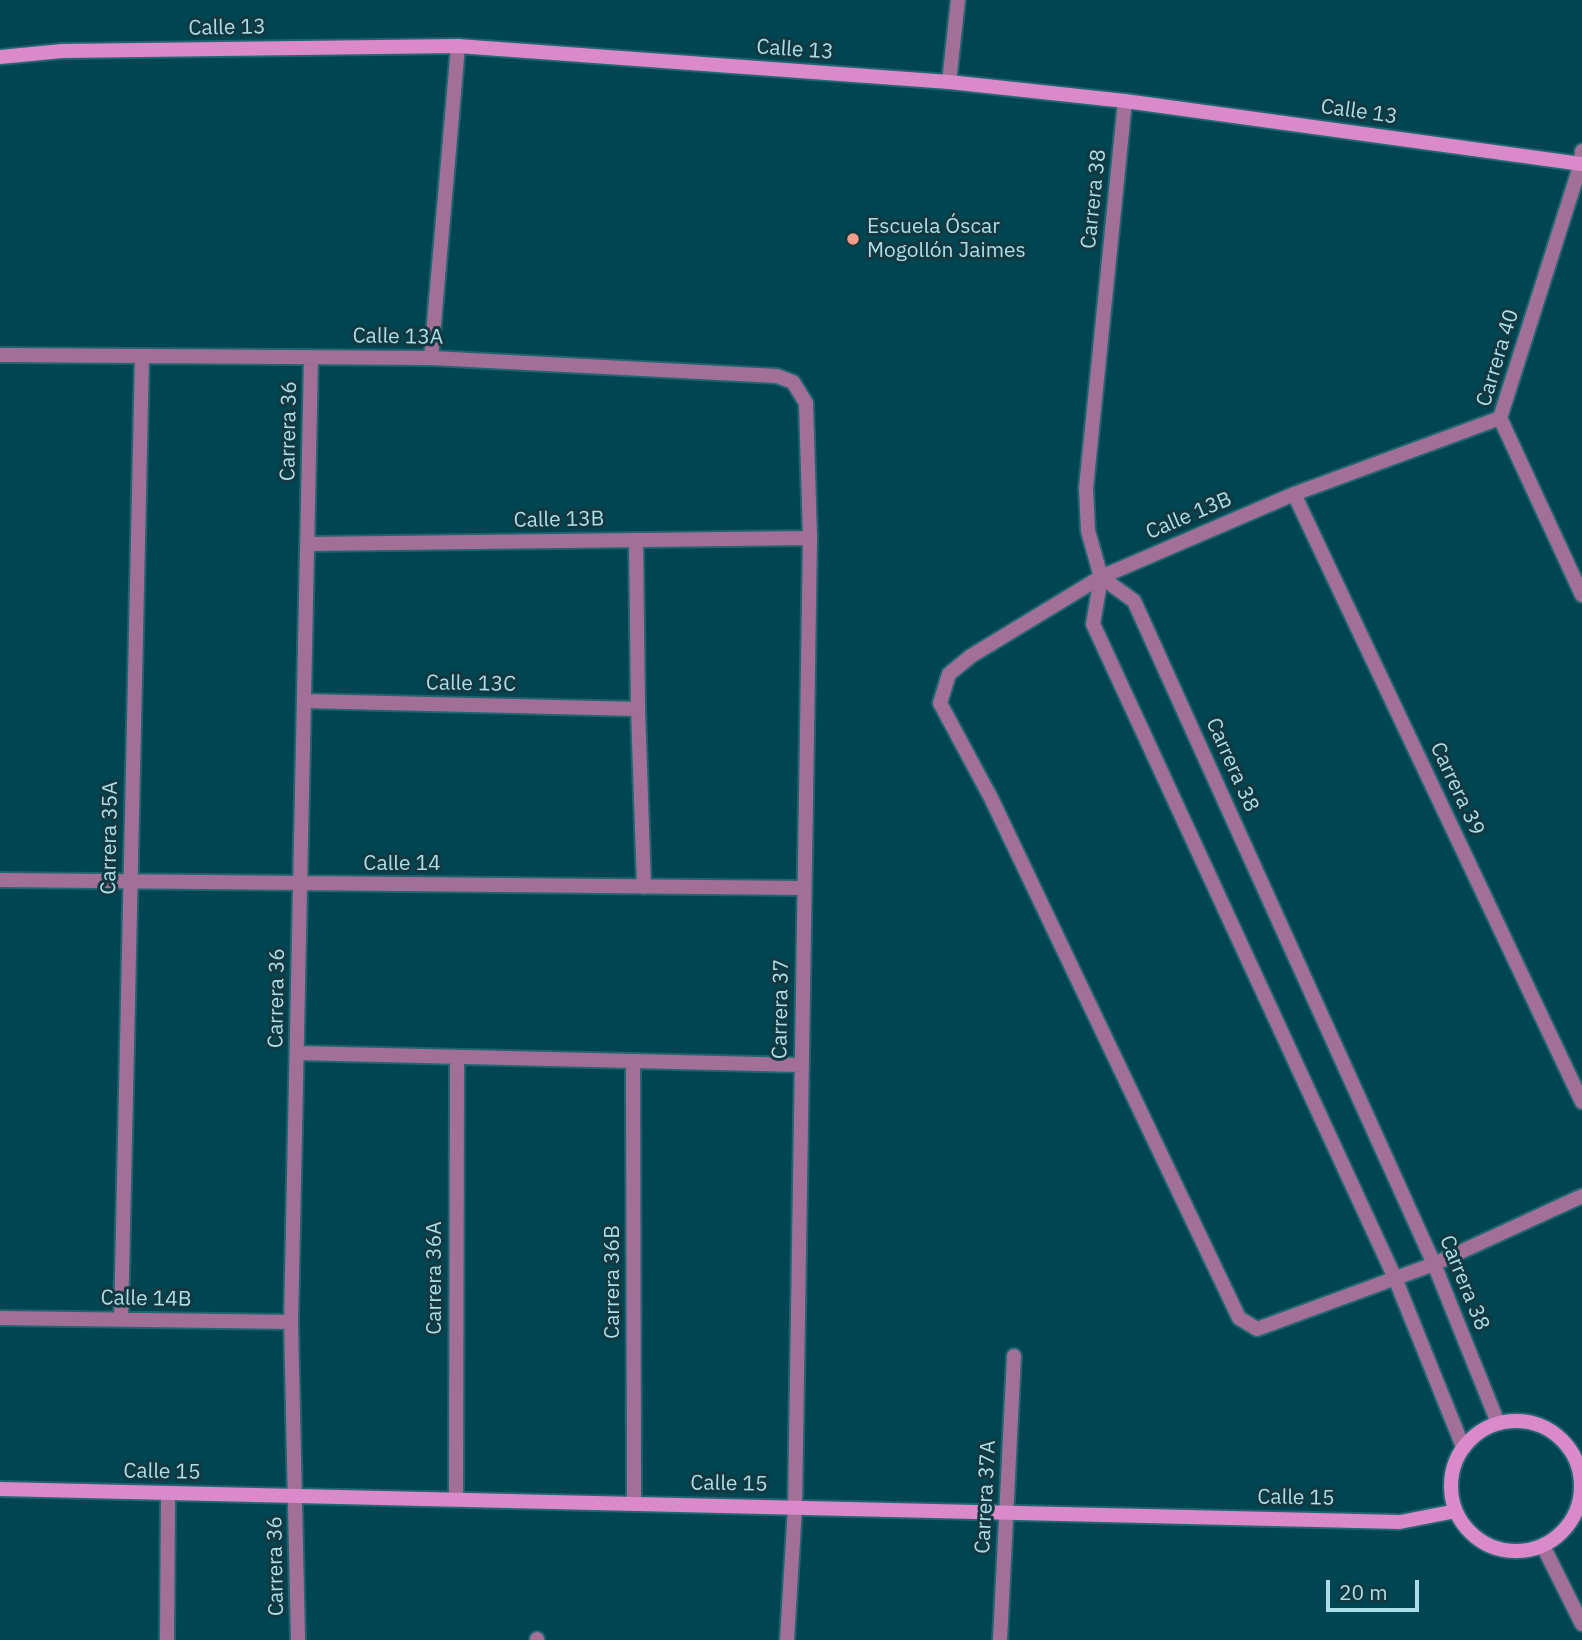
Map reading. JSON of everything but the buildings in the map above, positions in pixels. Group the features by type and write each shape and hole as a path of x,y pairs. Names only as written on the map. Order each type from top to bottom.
{"street":[{"path":"949,82 958,0"},
{"path":"431,358 458,46"},
{"name":"Calle 13","path":"0,57 62,51 458,46 949,82 1125,101 1582,159"},
{"name":"Carrera 38","path":"1125,101 1086,488 1088,531 1101,577 1134,601 1434,1264 1498,1423"},
{"name":"Carrera 40","path":"1582,159 1500,418 1582,595"},
{"name":"Calle 13A","path":"0,355 431,358 777,376 793,382"},
{"name":"Carrera 35A","path":"121,1320 142,356"},
{"name":"Carrera 36","path":"298,1640 291,1322 311,358"},
{"name":"Carrera 37","path":"787,1640 794,1507 810,538 806,403 793,382"},
{"name":"Calle 13B","path":"1395,1278 1256,1329 1239,1318 990,798 940,703 949,674 971,656 1101,577 1294,494 1500,418"},
{"name":"Carrera 39","path":"1294,494 1582,1102"},
{"name":"Calle 13B","path":"307,544 810,538"},
{"path":"636,540 644,887"},
{"path":"1101,577 1093,624 1395,1278 1464,1447"},
{"name":"Calle 13C","path":"304,701 638,709"},
{"name":"Calle 14","path":"0,880 804,888"},
{"path":"297,1053 802,1065"},
{"name":"Carrera 36A","path":"456,1499 457,1057"},
{"name":"Carrera 36B","path":"633,1061 634,1503"},
{"path":"1395,1278 1434,1264 1582,1196"},
{"name":"Calle 14B","path":"0,1318 291,1322"},
{"name":"Carrera 37A","path":"1000,1640 1014,1356"},
{"path":"1518,1421 1537,1424 1555,1434 1569,1447 1580,1464 1580,1497 1576,1512 1568,1526 1543,1546 1523,1551 1492,1545 1467,1528 1456,1511 1451,1485 1457,1459 1464,1447 1479,1432 1498,1423 1518,1421"},
{"name":"Calle 15","path":"0,1489 1400,1522 1456,1511"},
{"path":"167,1640 169,1493"},
{"path":"1543,1546 1582,1624"}],"place":[{"name":"Escuela Óscar Mogollón Jaimes","path":"853,239"}]}
